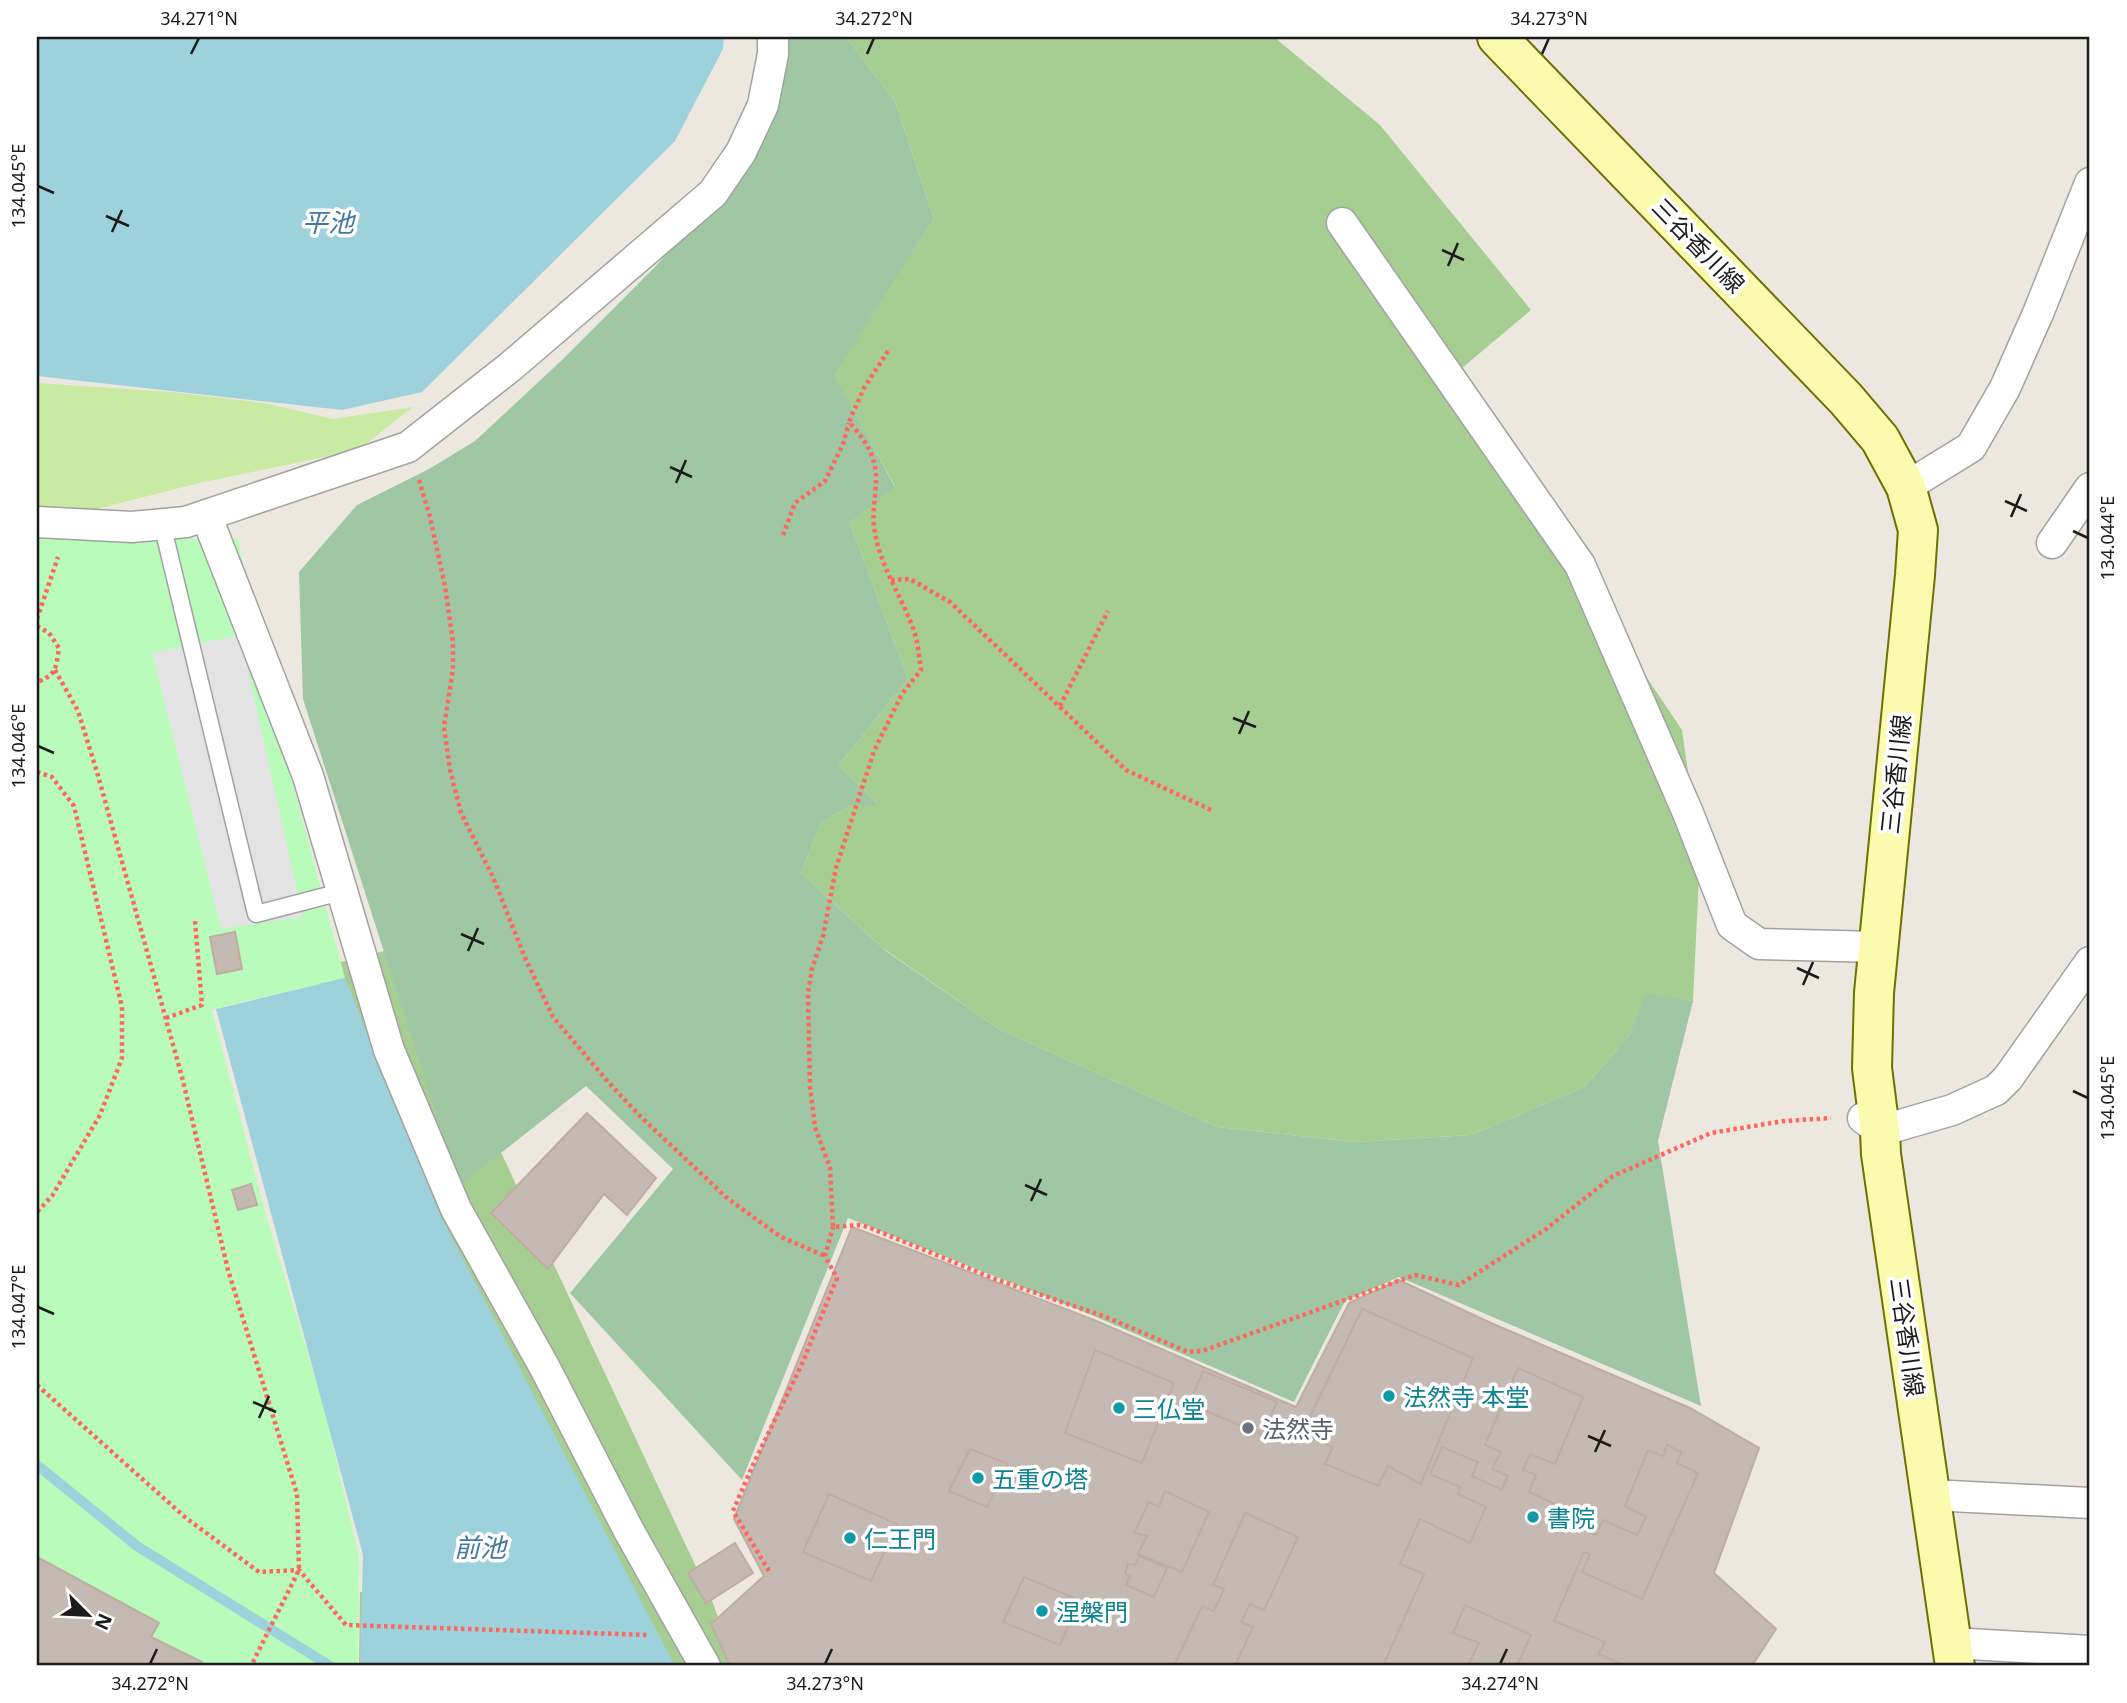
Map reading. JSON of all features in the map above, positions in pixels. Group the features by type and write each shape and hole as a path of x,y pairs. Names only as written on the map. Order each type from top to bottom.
{"main road":[{"name":"三谷香川線","path":"1497,37 1846,399 1880,439 1906,487 1917,530 1915,575 1874,993 1870,1123 1881,1154 1954,1655"}],"street":[{"path":"37,522 132,527 186,522 408,447 510,367 713,193 741,152 763,105 773,54 773,37"},
{"path":"1906,487 1971,447 2005,388 2090,183"},
{"path":"1342,223 1580,565 1688,813 1732,925 1759,944 1879,947"},
{"path":"2052,543 2090,488"},
{"path":"206,515 308,776 389,1050 456,1209 545,1368 629,1531 705,1666"},
{"path":"1870,1123 1952,1110 1996,1090 2008,1078 2090,962"},
{"path":"1931,1496 2090,1503"},
{"path":"1954,1655 2090,1651"}],"lane":[{"path":"162,524 256,914 341,892"}],"path":[{"path":"783,535 795,503 825,481 843,444 863,387 888,352"},
{"path":"825,1256 833,1227 830,1168 814,1127 810,1087 808,993 836,869 874,751 902,694 921,670 914,631 886,570 875,533 872,509 874,463 861,436 849,422"},
{"path":"408,447 430,517 445,586 453,642 453,669 444,727 450,770 461,813 493,877 525,958 553,1017 640,1116 727,1198 781,1237 825,1256 837,1278 801,1366 733,1511 769,1571"},
{"path":"37,619 69,525"},
{"path":"891,580 911,579 950,602 1126,770 1211,810"},
{"path":"1060,706 1108,611"},
{"path":"37,626 49,633 59,648 55,670 47,678 37,682"},
{"path":"55,670 82,723 182,1077 228,1270 297,1494 299,1570 251,1666"},
{"path":"37,772 52,777 74,806 122,1007 122,1058 100,1115 52,1196 37,1212"},
{"path":"166,1018 202,1005 195,921"},
{"path":"833,1227 868,1227 995,1279 1106,1317 1188,1352 1202,1351 1415,1275 1459,1286 1546,1229 1613,1176 1711,1133 1784,1121 1870,1123"},
{"path":"37,1385 186,1518 259,1572 299,1570"},
{"path":"299,1570 346,1625 689,1637"}],"green space":[{"path":"780,37 846,37 895,101 934,219 834,375 895,487 850,523 908,679 839,765 879,805 850,806 821,823 801,873 886,951 999,1029 1217,1127 1354,1142 1471,1135 1584,1087 1629,1036 1646,993 1693,1001 1658,1141 1701,1406 1399,1277 1345,1301 1294,1402 1082,1311 848,1218 742,1480 570,1293 673,1169 586,1086 459,1186 303,699 299,572 357,505 429,469 475,441 561,361 655,267 712,202"},
{"path":"846,37 1274,37 1380,125 1531,310 1443,384 1519,487 1682,730 1700,855 1693,1001 1647,994 1629,1036 1584,1087 1471,1135 1354,1142 1217,1127 999,1029 884,949 801,873 821,823 850,806 878,804 839,765 908,679 850,523 895,486 833,375 934,219 895,101"},
{"path":"37,383 172,392 264,403 333,419 413,407 358,450 199,483 81,513 37,511"},
{"path":"37,537 238,538 263,673 345,978 212,1010 264,1208 323,1404 359,1557 356,1666 37,1666"},
{"path":"404,946 713,1603 735,1666 401,1666 359,1663 360,1592 442,1593 317,968"}],"shaded area":[{"path":"240,635 303,917 221,929 152,653"}],"water":[{"name":"平池","path":"37,37 724,37 723,49 675,141 422,392 342,410 37,376"},
{"name":"前池","path":"345,978 440,1215 675,1666 360,1666 363,1555 216,1009"}],"building":[{"path":"235,932 242,969 217,974 210,937"},
{"path":"587,1113 656,1178 627,1215 604,1194 548,1269 491,1213"},
{"path":"251,1184 257,1205 238,1210 232,1190"},
{"name":"法然寺","path":"852,1227 1094,1320 1296,1407 1349,1303 1399,1280 1491,1323 1690,1408 1759,1448 1714,1573 1776,1629 1752,1666 730,1666 711,1624 764,1576 734,1519"},
{"name":"法然寺 本堂","path":"1362,1309 1473,1358 1421,1484 1388,1466 1378,1486 1325,1464 1333,1447 1302,1433"},
{"name":"三仏堂","path":"1095,1350 1174,1383 1142,1463 1065,1433"},
{"name":"書院","path":"1518,1368 1583,1397 1555,1464 1530,1454 1523,1470 1536,1475 1529,1492 1585,1518 1581,1528 1596,1535 1603,1520 1637,1535 1646,1517 1625,1506 1648,1450 1663,1456 1667,1445 1681,1452 1677,1463 1698,1473 1642,1599 1582,1572 1590,1554 1584,1552 1554,1621 1605,1642 1599,1654 1626,1666 1517,1666 1531,1635 1465,1605 1453,1633 1479,1643 1468,1666 1383,1666 1424,1574 1400,1564 1420,1519 1470,1543 1486,1507 1458,1494 1460,1487 1430,1474 1442,1447 1478,1462 1472,1476 1502,1490 1508,1476 1492,1469 1501,1452 1485,1445"},
{"path":"1203,1371 1277,1402 1263,1435 1189,1404"},
{"name":"五重の塔","path":"970,1449 1008,1464 987,1507 949,1491"},
{"path":"1165,1491 1209,1512 1182,1572 1138,1554 1147,1536 1134,1533 1149,1502 1159,1507"},
{"name":"仁王門","path":"829,1494 897,1524 871,1581 803,1552"},
{"path":"1245,1513 1298,1537 1264,1610 1250,1604 1241,1622 1253,1627 1235,1666 1174,1666 1202,1606 1214,1611 1224,1589 1213,1585"},
{"path":"735,1543 753,1573 706,1603 688,1573"},
{"path":"1139,1556 1167,1568 1154,1597 1126,1585 1130,1576 1125,1574 1128,1564 1135,1565"},
{"path":"37,1557 159,1623 151,1637 202,1662 200,1666 37,1666"},
{"name":"涅槃門","path":"1024,1577 1079,1600 1060,1645 1003,1622"}],"waterway":[{"path":"37,1465 137,1546 330,1666"}],"place":[{"name":"法然寺 本堂","path":"1389,1396"},
{"name":"三仏堂","path":"1119,1408"},
{"name":"法然寺","path":"1248,1428"},
{"name":"五重の塔","path":"978,1478"},
{"name":"書院","path":"1533,1517"},
{"name":"仁王門","path":"850,1538"},
{"name":"涅槃門","path":"1042,1611"}]}
